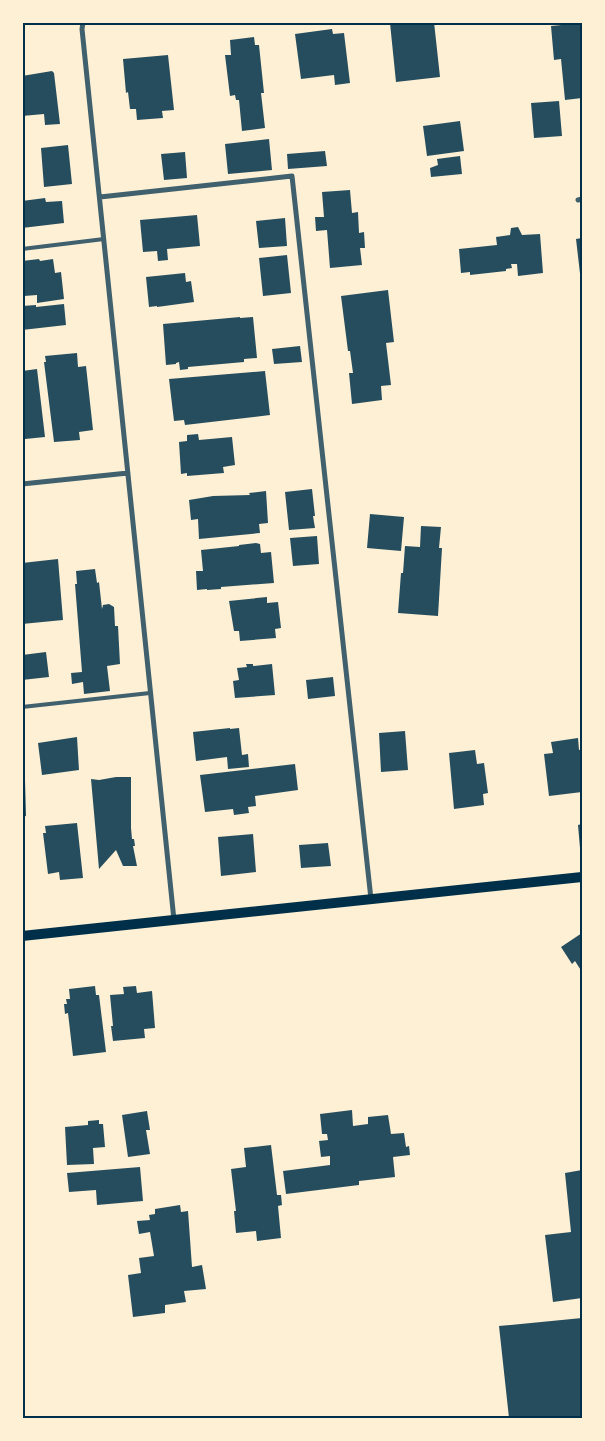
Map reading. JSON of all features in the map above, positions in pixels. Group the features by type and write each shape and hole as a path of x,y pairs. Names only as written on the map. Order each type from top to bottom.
{"main road":[{"path":"22,936 582,878"}],"street":[{"path":"83,22 82,29 174,920"},
{"path":"100,197 292,176 371,900"},
{"path":"22,484 128,473"}],"lane":[{"path":"22,249 104,239"},
{"path":"22,707 150,693"}],"building":[{"path":"434,22 440,77 396,82 390,23"},
{"path":"582,23 582,98 565,100 561,59 554,60 551,26"},
{"path":"332,29 333,34 344,33 350,83 335,85 334,75 301,79 295,34"},
{"path":"254,37 255,45 259,45 264,93 261,93 265,128 242,131 239,100 236,100 235,95 230,96 225,55 231,55 230,40"},
{"path":"168,55 174,110 162,111 163,118 137,120 136,109 130,109 128,92 126,93 123,59"},
{"path":"52,71 54,73 60,124 45,125 44,114 22,116 22,76"},
{"path":"559,101 562,136 534,138 531,103"},
{"path":"460,121 464,151 427,156 423,126"},
{"path":"269,139 272,170 228,174 225,144"},
{"path":"68,145 72,184 44,187 41,148"},
{"path":"325,151 327,166 288,169 287,154"},
{"path":"185,152 187,178 164,180 161,154"},
{"path":"460,156 462,174 431,177 430,168 438,165 437,159"},
{"path":"350,190 352,213 358,212 359,233 364,232 365,248 360,248 362,265 330,268 327,230 316,231 315,217 324,217 322,192"},
{"path":"45,198 46,202 62,201 64,223 22,228 22,201"},
{"path":"197,215 200,246 167,249 168,260 158,261 157,251 143,252 140,220"},
{"path":"285,218 287,246 259,248 256,221"},
{"path":"518,227 522,235 540,234 543,273 518,276 517,264 511,264 512,268 506,269 506,271 470,275 470,272 461,273 459,249 497,245 496,237 510,235 511,228"},
{"path":"582,238 582,282 581,282 576,239"},
{"path":"287,255 291,293 263,296 259,258"},
{"path":"39,259 40,261 53,259 55,273 61,272 64,299 37,303 37,295 24,296 22,261"},
{"path":"185,273 186,282 191,281 194,302 149,307 146,277"},
{"path":"388,290 394,342 386,343 391,385 381,386 382,400 352,404 349,373 353,373 350,351 348,351 341,296"},
{"path":"64,304 66,325 22,330 22,306 36,305 36,307"},
{"path":"253,317 257,358 244,359 244,362 188,367 188,369 180,370 179,362 166,365 163,324"},
{"path":"300,346 302,362 274,364 272,349"},
{"path":"77,353 78,367 86,366 93,430 79,432 80,440 54,442 44,362 46,362 45,356"},
{"path":"37,369 45,437 25,439 22,419 22,371"},
{"path":"265,371 270,415 185,425 184,420 174,421 169,379"},
{"path":"198,434 199,440 232,437 235,465 223,467 224,473 187,476 187,473 181,474 179,442 187,441 187,435"},
{"path":"312,489 315,528 289,530 285,492"},
{"path":"266,491 268,523 259,524 260,533 199,539 198,519 191,520 189,500 213,496 250,495 249,493"},
{"path":"370,514 404,517 401,551 367,548"},
{"path":"421,526 441,527 439,548 442,548 438,616 398,613 405,546 420,547"},
{"path":"317,536 319,564 293,566 290,538"},
{"path":"260,544 261,553 271,552 274,583 197,590 196,571 203,571 201,550"},
{"path":"58,559 63,620 22,624 22,563"},
{"path":"95,569 97,583 99,582 102,609 103,605 109,604 114,607 115,626 118,626 120,664 107,666 110,691 84,694 83,682 72,684 71,673 82,672 75,584 77,584 76,571"},
{"path":"267,597 267,603 278,602 281,628 275,629 276,638 240,641 239,631 234,631 229,601"},
{"path":"46,652 49,677 22,680 22,655"},
{"path":"246,664 253,664 253,666 272,664 275,695 235,698 233,681 239,680 237,668 247,667"},
{"path":"333,677 335,696 308,699 306,680"},
{"path":"239,728 242,755 248,754 249,767 228,769 227,757 196,761 193,732"},
{"path":"405,731 408,770 381,772 379,733"},
{"path":"77,737 79,770 42,775 38,743"},
{"path":"578,738 579,750 582,749 582,792 549,796 544,754 553,753 551,742"},
{"path":"475,750 477,764 484,763 488,793 483,794 484,805 454,809 449,753"},
{"path":"295,764 298,790 255,796 256,806 248,807 249,813 234,815 233,809 205,812 200,775"},
{"path":"131,777 131,828 137,866 123,866 116,850 99,869 91,779 99,780"},
{"path":"25,780 26,816 22,817 22,781"},
{"path":"77,823 83,878 60,880 59,872 48,874 43,833 46,833 45,826"},
{"path":"582,824 582,847 580,848 578,825"},
{"path":"253,834 256,872 221,876 218,837"},
{"path":"328,843 331,866 301,868 299,845"},
{"path":"582,933 582,972 575,961 572,964 561,947"},
{"path":"95,986 96,995 99,995 106,1052 73,1056 68,1013 65,1014 64,1004 67,1004 66,999 70,999 69,989"},
{"path":"136,986 137,993 152,991 155,1028 144,1029 145,1038 113,1041 110,995 124,994 123,987"},
{"path":"352,1110 353,1126 368,1124 368,1117 388,1115 391,1134 404,1133 406,1147 409,1146 410,1155 393,1157 395,1177 359,1181 359,1185 286,1194 283,1171 330,1165 330,1156 321,1157 319,1141 328,1140 327,1134 322,1134 320,1114"},
{"path":"147,1111 150,1130 146,1130 150,1154 128,1157 122,1115"},
{"path":"99,1120 99,1124 103,1124 105,1147 93,1148 94,1164 67,1165 65,1127 88,1125 88,1121"},
{"path":"271,1145 277,1195 281,1195 282,1205 278,1206 281,1238 257,1241 256,1231 236,1233 234,1211 236,1211 231,1169 246,1167 244,1148"},
{"path":"140,1167 143,1201 97,1205 96,1190 69,1192 67,1173"},
{"path":"582,1170 582,1298 553,1302 545,1235 571,1232 565,1173"},
{"path":"180,1205 181,1212 188,1211 192,1267 202,1265 206,1289 184,1291 186,1302 165,1305 165,1313 133,1317 128,1275 141,1273 139,1258 154,1256 150,1232 139,1234 137,1221 150,1220 149,1215 155,1214 155,1209"},
{"path":"582,1318 582,1418 509,1418 499,1326"}]}
